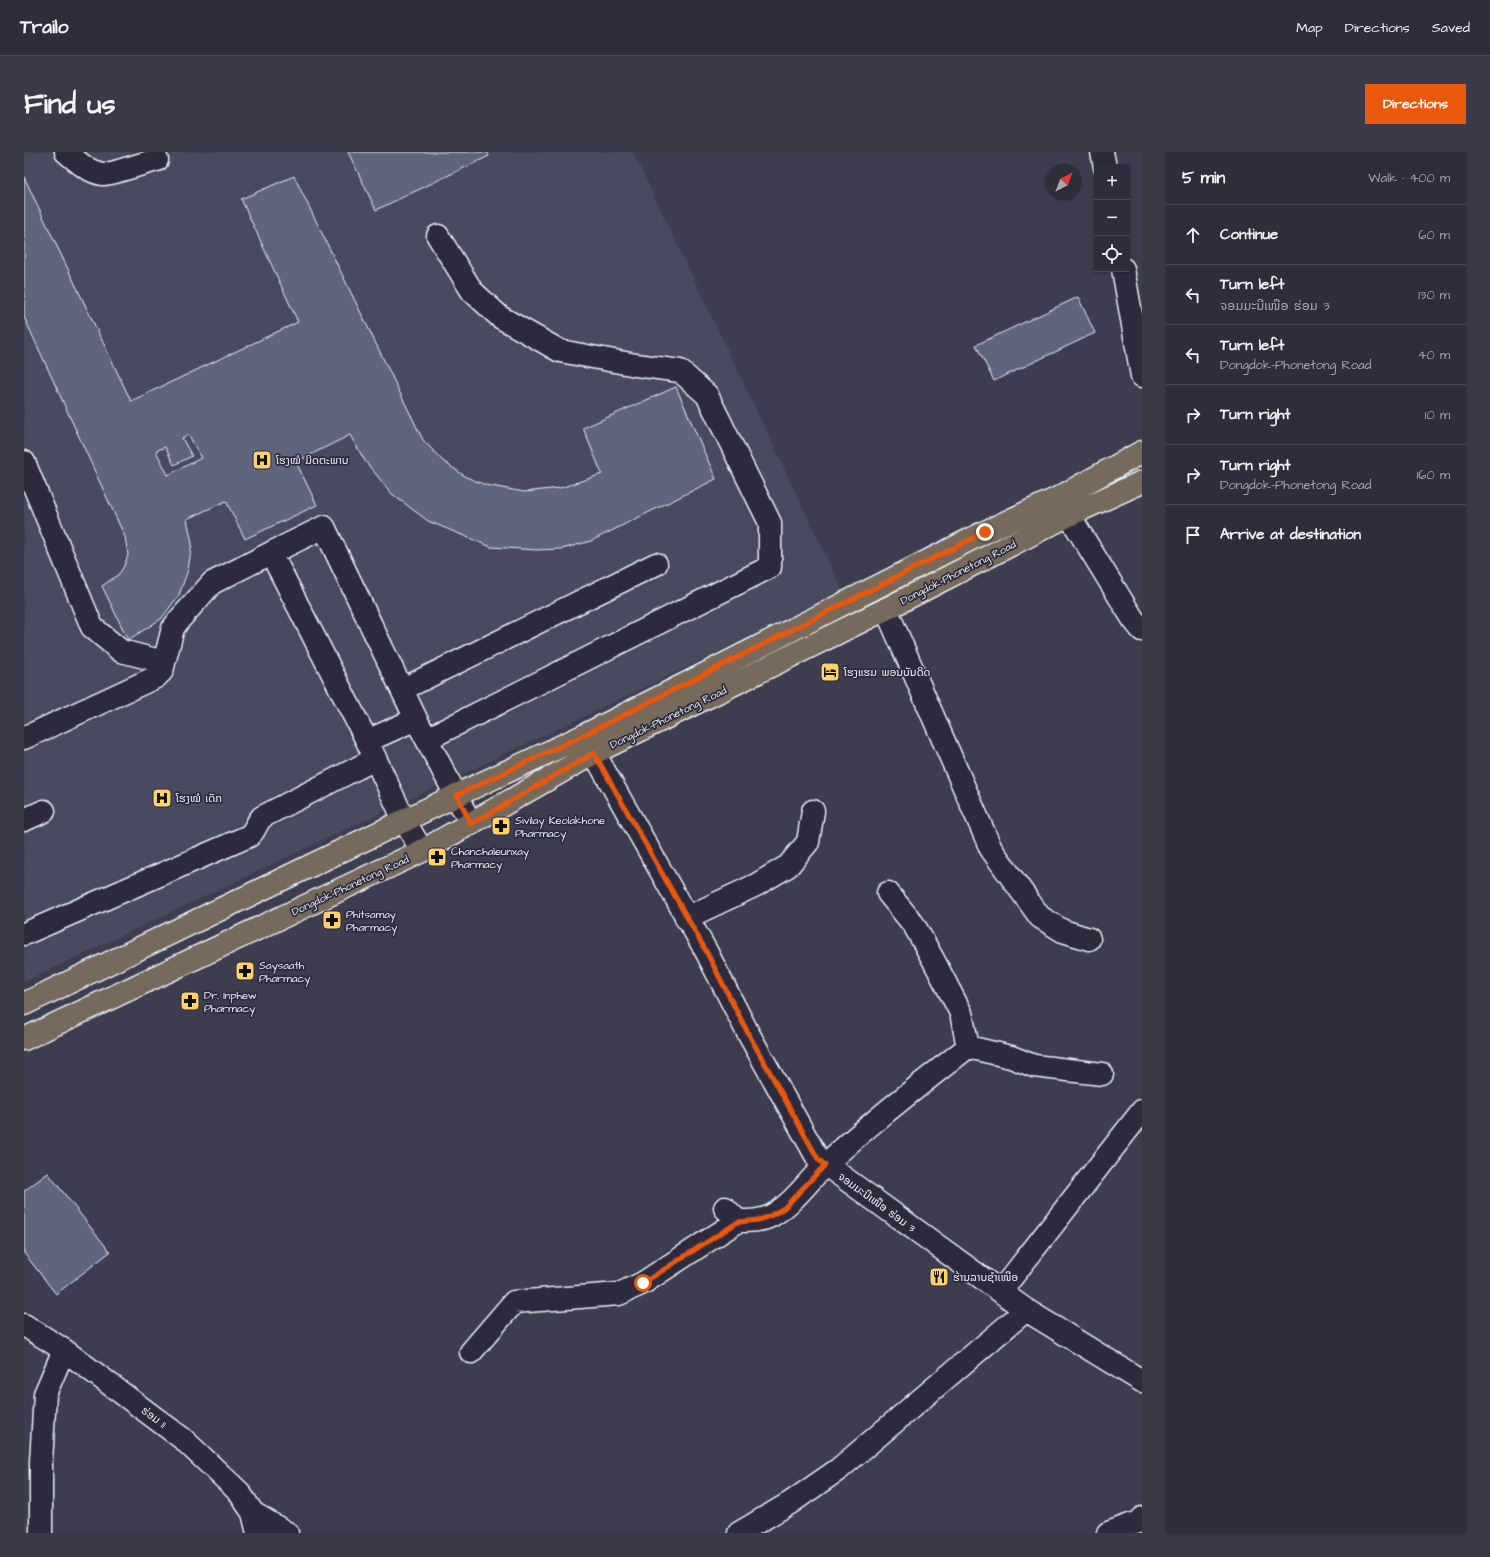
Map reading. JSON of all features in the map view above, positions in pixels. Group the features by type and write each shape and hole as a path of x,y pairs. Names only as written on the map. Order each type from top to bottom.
{"main road":[{"name":"Dongdok-Phonetong Road","path":"24,1004 404,820 584,735 985,532 1060,497 1142,452"},
{"name":"Dongdok-Phonetong Road","path":"24,1039 422,851 594,753 886,609 1069,515 1142,482"}],"street":[{"path":"66,152 81,165 104,175 156,160"},
{"path":"1102,152 1104,164"},
{"path":"427,739 770,567 770,523 707,395 680,371 636,365 560,350 500,317 472,291 438,236"},
{"path":"1124,272 1142,376"},
{"path":"24,462 92,627 121,651 164,662"},
{"path":"1069,515 1133,620 1142,630"},
{"path":"24,738 156,678 162,671 174,628 178,620 212,583 324,527 403,689 416,719 471,824"},
{"path":"271,553 371,750 404,820 422,851"},
{"path":"403,689 656,564"},
{"path":"886,609 991,849 1040,916 1064,931 1089,939"},
{"path":"24,934 249,836 255,830 257,822 262,817 371,750 416,719"},
{"name":"ຈອມມະນີເໜືອ ຮ່ອມ 3","path":"594,753 706,951 752,1039 818,1159 1026,1310 1142,1381"},
{"path":"24,820 44,811"},
{"path":"686,918 756,885 788,866 808,842 813,811"},
{"path":"888,893 914,925 934,961 961,1013 968,1047"},
{"path":"968,1047 1012,1057 1034,1066 1102,1074"},
{"path":"471,1352 514,1302 619,1294 643,1283 732,1215 759,1220 784,1208 825,1165 906,1095 968,1047"},
{"path":"1001,1291 1142,1112"},
{"path":"739,1533 790,1502 838,1469 1026,1310"},
{"name":"ຮ່ອມ 11","path":"24,1326 64,1350 183,1439 239,1492 256,1523"},
{"path":"41,1533 41,1462 45,1394 64,1350"},
{"path":"256,1523 287,1533"},
{"path":"1108,1533 1140,1524"}],"shaded area":[{"path":"24,152 633,152 844,593 24,982"}],"building":[{"path":"348,152 487,152 489,156 376,210"},
{"path":"294,176 423,440 443,461 466,477 486,485 524,492 560,488 602,474 583,428 676,387 716,479 591,541 562,549 536,550 491,547 428,521 392,494 365,461 350,435 296,462 317,505 245,539 226,501 187,519 192,543 188,570 179,595 161,619 128,640 102,586 119,574 124,566 128,555 125,537 24,317 24,177 131,401 298,322 241,199","holes":["189,435 201,458 168,475 156,451 165,447 174,465 192,456 182,438"]},
{"path":"1078,297 1095,333 994,381 976,345"},
{"path":"48,1173 110,1252 56,1294 24,1253 24,1191"}],"place":[{"name":"ໂຮງໝໍ ມິດຕະພາບ","path":"262,460"},
{"name":"ໂຮງແຮມ ພອນບັນດິດ","path":"830,672"},
{"name":"ໂຮງໝໍ ເດັກ","path":"162,798"},
{"name":"Sivilay Keolakhone Pharmacy","path":"501,826"},
{"name":"Chanchaleunxay Pharmacy","path":"437,857"},
{"name":"Phitsamay Pharmacy","path":"332,920"},
{"name":"Saysaath Pharmacy","path":"245,971"},
{"name":"Dr. Inphew Pharmacy","path":"190,1001"},
{"name":"ຮ້ານລາບຊຳເໜືອ","path":"939,1277"}],"route":[{"path":"643,1283 738,1222 759,1220 784,1208 825,1165 818,1159 748,1033 706,951 594,753 471,824 457,795 584,735 985,532"}]}
